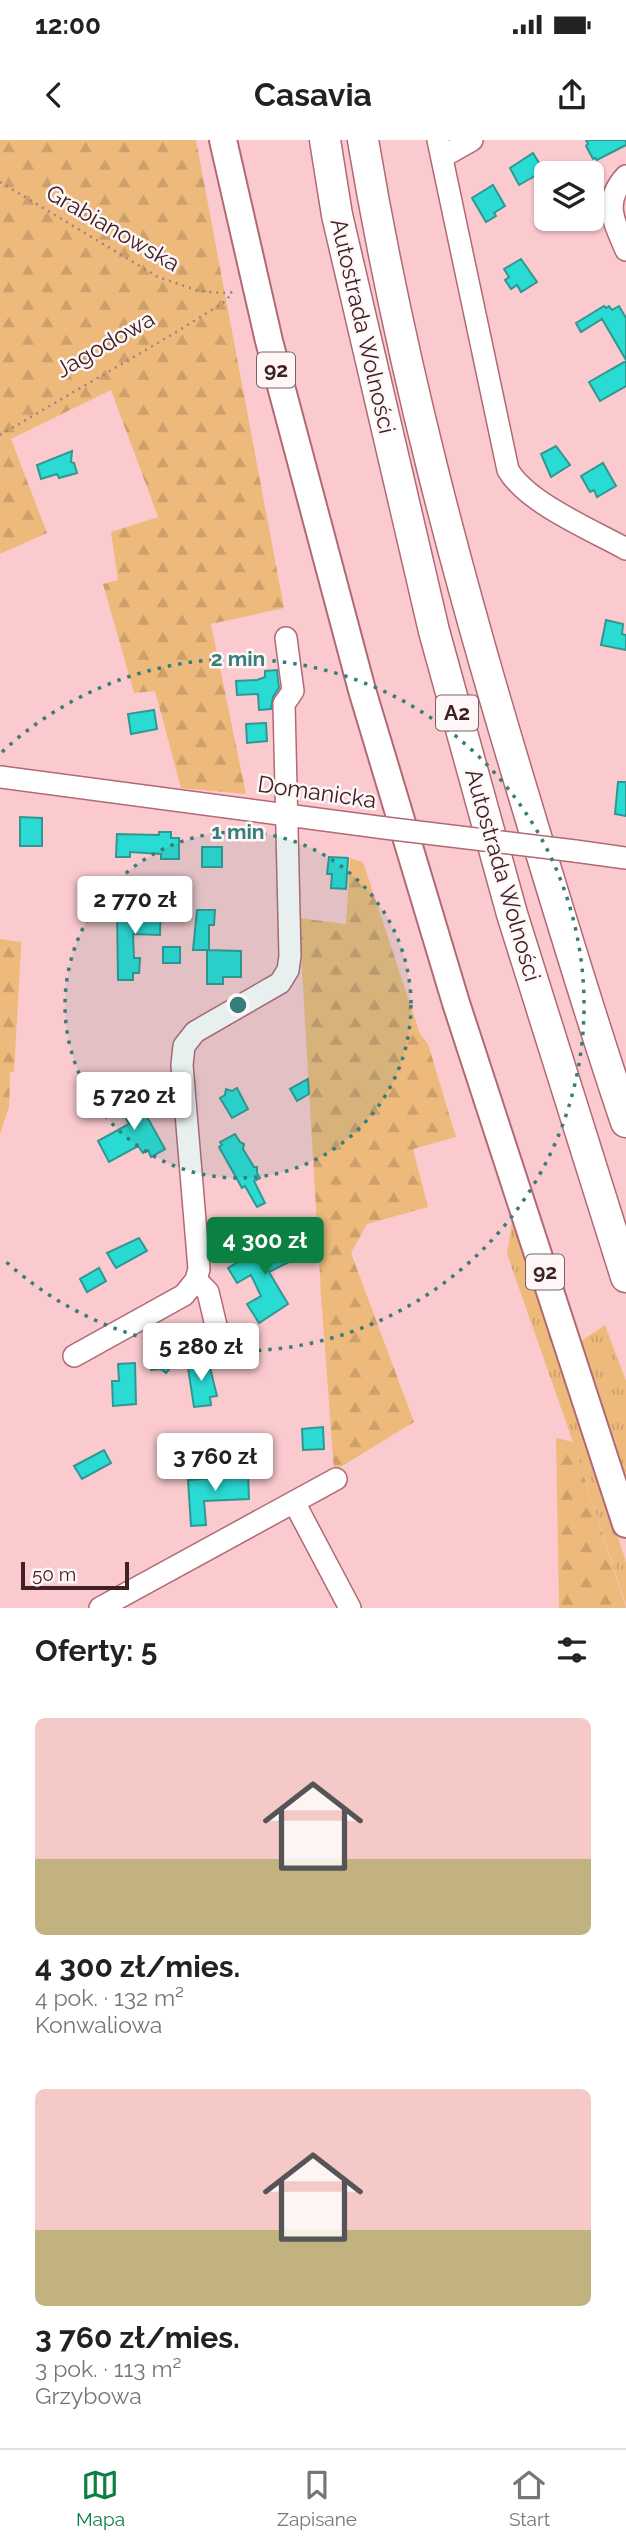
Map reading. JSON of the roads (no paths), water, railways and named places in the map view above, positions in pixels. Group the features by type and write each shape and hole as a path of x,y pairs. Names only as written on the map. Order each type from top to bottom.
{"highway":[{"name":"Autostrada Wolności","path":"325,140 337,215 434,631 512,914 626,1277"},
{"name":"Autostrada Wolności","path":"363,140 410,374 478,645 549,882 626,1122"}],"main road":[{"name":"92","path":"223,140 244,290 424,901 626,1524"}],"street":[{"path":"472,140 440,148 505,459 515,482 529,495 626,548"},
{"path":"626,176 615,188 612,203 613,219 626,250"},
{"path":"74,1356 184,1295 196,1280 199,1269 184,1046 195,1032 280,983 288,970 290,956 284,704 293,691 286,638"},
{"name":"Domanicka","path":"0,777 626,858"},
{"path":"196,1280 208,1292 222,1351"},
{"path":"100,1608 336,1479"},
{"path":"294,1502 350,1608"}]}
